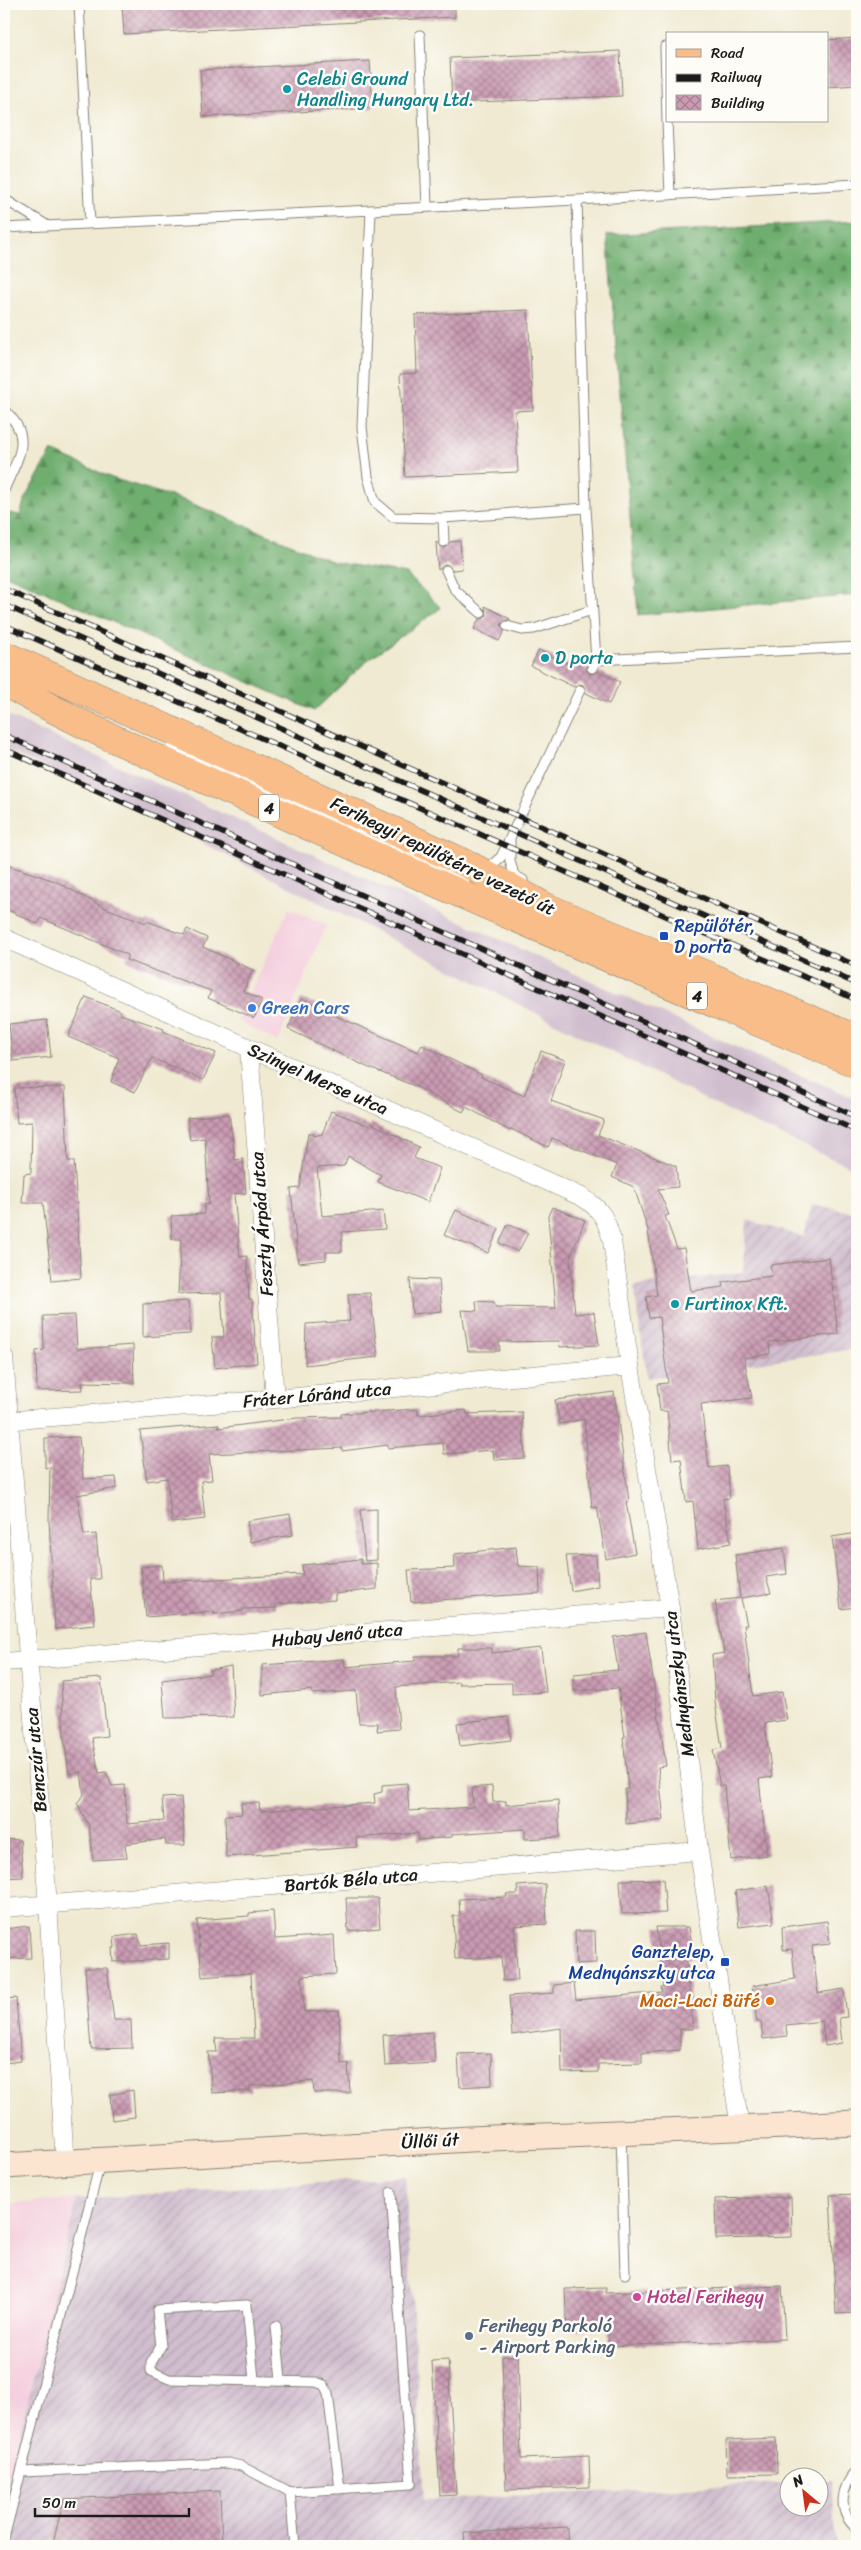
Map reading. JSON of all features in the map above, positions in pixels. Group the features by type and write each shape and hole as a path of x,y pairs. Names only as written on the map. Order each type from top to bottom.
{"main road":[{"name":"Ferihegyi repülőtérre vezető út","path":"4,655 507,881 546,907 857,1039"},
{"name":"Ferihegyi repülőtérre vezető út","path":"4,682 99,730 857,1064"},
{"name":"Üllői út","path":"4,2166 621,2132 857,2124"}],"street":[{"name":"Szinyei Merse utca","path":"4,938 582,1196 598,1207 606,1221 612,1241"},
{"name":"Feszty Árpád utca","path":"249,1049 275,1399"},
{"name":"Mednyánszky utca","path":"612,1241 630,1366 670,1608 699,1851 740,2128"},
{"name":"Benczúr utca","path":"4,1357 6,1420 48,1905 65,2163"},
{"name":"Fráter Lóránd utca","path":"6,1420 275,1399 630,1366"},
{"name":"Hubay Jenő utca","path":"4,1662 670,1608"},
{"name":"Bartók Béla utca","path":"4,1908 699,1851"}],"lane":[{"path":"79,4 90,224"},
{"path":"420,34 428,207"},
{"path":"665,47 666,84"},
{"path":"667,122 670,195"},
{"path":"4,228 577,200 857,184"},
{"path":"4,198 48,226"},
{"path":"577,200 586,508 594,664 857,647"},
{"path":"372,210 362,427 368,477 375,502 393,517 443,518 586,508"},
{"path":"4,410 12,417 23,439 22,448 4,490"},
{"path":"443,518 444,542"},
{"path":"446,570 455,590 482,613"},
{"path":"507,626 522,630 534,629 592,610"},
{"path":"507,881 510,833 580,690"},
{"path":"99,730 141,740"},
{"path":"158,744 464,879 507,881 514,875 510,861 510,833"},
{"path":"595,917 628,942"},
{"path":"621,2132 624,2274"},
{"path":"4,2538 101,2161"},
{"path":"21,2472 228,2464 241,2466 290,2492 411,2484 391,2192"},
{"path":"254,2380 247,2305 157,2310 161,2346 151,2363 151,2371 169,2379 316,2382 326,2390 340,2489"},
{"path":"276,2326 281,2380"},
{"path":"857,2470 844,2489 843,2499 847,2514 857,2529"},
{"path":"290,2492 295,2546"}],"shaded area":[{"path":"4,714 769,1062 857,1099 857,1170 728,1111 106,794 4,749"},
{"path":"289,908 326,925 278,1042 237,1020"},
{"name":"Furtinox Kft.","path":"812,1204 857,1213 857,1349 647,1378 634,1286 743,1272 747,1220 804,1237"},
{"path":"405,2176 424,2500 778,2483 778,2518 828,2518 828,2481 831,2481 836,2546 4,2546 4,2499 77,2199"},
{"path":"77,2199 4,2499 4,2204"}],"green space":[{"path":"857,221 857,595 638,615 607,235"},
{"path":"52,451 112,478 186,501 334,562 407,574 441,608 369,659 314,711 4,574 4,512 20,515 25,498"}],"building":[{"path":"122,4 455,4 455,17 124,34"},
{"path":"857,38 857,85 828,87 828,40"},
{"path":"620,51 622,96 452,103 450,58"},
{"name":"Celebi Ground Handling Hungary Ltd.","path":"370,61 373,108 203,117 200,70"},
{"path":"528,310 533,410 515,411 518,472 405,477 400,374 417,373 415,315"},
{"path":"460,541 462,569 453,570 446,564 438,570 436,542 445,548 450,542"},
{"path":"485,606 510,619 501,624 504,631 499,641 474,629 479,619 483,619 487,615"},
{"path":"539,650 572,666 575,660 586,665 587,671 590,674 598,671 620,682 609,704 586,693 583,685 579,684 574,687 531,666"},
{"path":"4,864 55,881 103,907 146,923 147,921 184,935 187,929 207,938 203,947 253,970 243,991 262,1000 254,1018 208,998 211,991 126,960 128,955 41,918 38,924 4,908"},
{"path":"86,997 121,1011 120,1014 164,1029 163,1031 216,1053 203,1080 152,1058 135,1092 111,1082 119,1058 68,1037"},
{"path":"301,999 329,1008 327,1012 418,1052 422,1045 482,1075 481,1077 524,1096 541,1051 565,1060 551,1101 604,1120 598,1135 676,1166 678,1187 658,1189 669,1215 665,1216 677,1249 684,1248 691,1291 724,1287 723,1282 772,1276 770,1265 829,1258 838,1334 769,1342 770,1354 744,1358 752,1398 701,1404 709,1468 727,1466 730,1498 723,1499 731,1543 698,1549 693,1501 686,1502 681,1459 672,1460 667,1411 660,1411 657,1384 668,1383 659,1317 649,1318 646,1297 657,1295 648,1230 634,1187 612,1177 617,1165 552,1138 548,1147 511,1129 510,1131 466,1107 463,1112 417,1087 367,1067 288,1029"},
{"path":"47,1020 51,1057 13,1061 9,1024"},
{"path":"65,1087 68,1161 74,1161 81,1278 52,1281 43,1203 22,1203 24,1174 31,1173 32,1122 17,1123 14,1088"},
{"path":"331,1111 370,1126 371,1123 419,1147 414,1158 440,1168 428,1202 378,1182 381,1175 348,1156 344,1166 317,1168 322,1216 383,1211 385,1229 342,1232 342,1252 326,1252 326,1260 298,1263 291,1189 300,1188 308,1133 314,1133 314,1136 322,1134"},
{"path":"229,1114 235,1160 243,1159 246,1193 234,1194 240,1257 247,1256 249,1299 252,1299 257,1363 215,1368 212,1337 224,1337 221,1293 178,1294 181,1239 172,1239 171,1216 204,1214 204,1205 209,1204 205,1138 190,1140 187,1118"},
{"path":"552,1207 585,1220 570,1258 575,1314 594,1312 599,1345 560,1347 559,1341 499,1342 500,1351 468,1351 462,1310 477,1311 476,1301 494,1302 495,1307 556,1308 548,1216"},
{"path":"456,1210 499,1229 488,1253 444,1235"},
{"path":"508,1224 528,1233 518,1252 499,1243"},
{"path":"410,1279 439,1280 442,1311 412,1314"},
{"path":"370,1293 378,1357 305,1365 306,1324 350,1321 348,1294"},
{"path":"188,1301 190,1334 143,1337 143,1304"},
{"path":"75,1315 77,1349 133,1345 134,1383 82,1382 83,1390 37,1391 36,1351 44,1350 43,1316"},
{"path":"614,1392 629,1501 626,1502 635,1553 606,1559 597,1507 592,1508 584,1419 560,1424 555,1400"},
{"path":"418,1409 418,1415 466,1410 467,1414 522,1412 525,1458 494,1460 493,1450 444,1454 443,1443 388,1448 388,1445 342,1451 342,1448 209,1454 212,1480 201,1481 205,1519 172,1523 167,1478 147,1481 140,1431 218,1424 219,1428 297,1418 341,1417 341,1414"},
{"path":"79,1437 83,1479 116,1477 117,1488 77,1495 84,1535 96,1534 100,1579 90,1579 95,1625 55,1629 49,1520 50,1467 45,1468 45,1438"},
{"path":"377,1509 377,1560 365,1561 360,1510"},
{"path":"290,1514 293,1535 250,1542 247,1521"},
{"path":"857,1533 857,1607 841,1609 832,1537"},
{"path":"516,1547 518,1566 539,1567 540,1593 411,1602 408,1570 455,1568 454,1554"},
{"path":"784,1548 787,1574 766,1577 771,1593 741,1598 747,1625 744,1625 753,1696 782,1692 787,1720 765,1723 772,1777 759,1779 767,1855 731,1860 724,1786 720,1786 713,1750 722,1748 715,1702 712,1655 724,1653 715,1601 740,1598 735,1555"},
{"path":"596,1555 598,1586 571,1591 566,1556"},
{"path":"361,1559 361,1564 377,1563 377,1589 335,1594 335,1600 276,1604 276,1608 243,1609 243,1611 214,1614 214,1611 146,1617 141,1567 162,1565 163,1582 303,1574 302,1565"},
{"path":"646,1632 666,1766 658,1767 664,1820 626,1824 625,1789 628,1789 623,1737 625,1737 618,1688 574,1691 574,1674 618,1670 613,1637"},
{"path":"458,1648 492,1648 492,1653 541,1648 546,1692 512,1694 512,1683 459,1684 459,1682 396,1687 399,1729 377,1731 378,1723 359,1723 356,1691 312,1694 312,1690 262,1695 262,1665 344,1659 345,1667 415,1661 415,1656 458,1656"},
{"path":"231,1666 234,1717 165,1718 162,1680 210,1674 210,1670"},
{"path":"101,1678 107,1736 92,1738 99,1773 106,1772 112,1786 125,1785 127,1824 164,1821 162,1798 181,1797 185,1845 166,1845 165,1839 125,1844 127,1858 93,1860 89,1826 77,1803 84,1795 81,1772 69,1774 64,1737 61,1681"},
{"path":"508,1717 511,1740 460,1746 457,1723"},
{"path":"407,1783 409,1811 473,1807 472,1788 492,1786 493,1802 506,1801 506,1805 558,1800 560,1837 525,1839 525,1829 452,1834 452,1837 418,1840 418,1833 356,1838 357,1847 226,1857 225,1815 242,1814 241,1803 259,1803 260,1811 375,1803 374,1794 382,1792 382,1785"},
{"path":"4,1839 20,1840 23,1877 4,1878"},
{"path":"663,1879 666,1913 622,1914 620,1880"},
{"path":"545,1884 547,1924 514,1926 518,1980 503,1981 501,1957 455,1959 453,1916 460,1916 459,1899 507,1897 506,1894 518,1894 517,1886"},
{"path":"768,1886 774,1923 739,1927 735,1891"},
{"path":"346,1898 378,1898 380,1928 348,1931"},
{"path":"273,1911 275,1939 334,1935 336,1974 302,1976 304,2012 339,2010 341,2064 348,2063 350,2093 314,2093 313,2081 250,2086 250,2091 212,2093 208,2052 217,2052 215,2038 254,2038 251,1973 202,1977 197,1920 249,1916 249,1913"},
{"path":"827,1921 830,1944 812,1946 818,1993 844,1989 847,2017 839,2018 842,2043 825,2046 822,2021 786,2025 787,2036 763,2039 761,2022 757,2022 752,1986 795,1979 792,1949 783,1950 782,1927"},
{"path":"29,1926 31,1958 4,1959 4,1929"},
{"path":"656,1927 689,1927 694,1958 686,1958 693,2029 680,2029 680,2050 642,2053 642,2063 598,2064 598,2072 562,2073 561,2028 512,2035 509,1996 554,1993 554,1985 574,1983 576,2000 662,1992 661,1987 664,1987"},
{"path":"575,1931 595,1931 596,1963 576,1964"},
{"path":"138,1934 141,1945 169,1943 169,1959 113,1962 112,1948 115,1948 114,1937"},
{"path":"85,1968 107,1968 114,2020 131,2020 132,2048 91,2049"},
{"path":"16,1998 21,2061 4,2063 4,1999"},
{"path":"433,2032 435,2063 385,2066 383,2035"},
{"path":"491,2053 492,2085 460,2087 458,2054"},
{"path":"133,2090 135,2117 112,2120 110,2095"},
{"path":"857,2194 857,2313 836,2314 830,2195"},
{"path":"791,2197 792,2237 716,2239 715,2199"},
{"path":"782,2286 785,2339 609,2346 608,2329 567,2331 565,2289 606,2288 606,2293"},
{"path":"502,2356 518,2356 521,2459 589,2456 590,2487 506,2490"},
{"path":"448,2360 456,2495 440,2496 432,2361"},
{"path":"776,2438 777,2474 727,2475 726,2440"},
{"path":"220,2491 222,2546 52,2546 64,2499"},
{"path":"567,2527 568,2546 465,2546 464,2533"}],"railway":[{"path":"4,589 857,966"},
{"path":"4,605 857,984"},
{"path":"4,625 857,1000"},
{"path":"4,735 857,1117"},
{"path":"4,749 857,1131"}],"place":[{"name":"Celebi Ground Handling Hungary Ltd.","path":"287,89"},
{"name":"D porta","path":"545,658"},
{"name":"Repülőtér, D porta","path":"664,936"},
{"name":"Green Cars","path":"252,1008"},
{"name":"Furtinox Kft.","path":"675,1304"},
{"name":"Ganztelep, Mednyánszky utca","path":"725,1962"},
{"name":"Maci-Laci Büfé","path":"770,2001"},
{"name":"Hotel Ferihegy","path":"637,2297"},
{"name":"Ferihegy Parkoló - Airport Parking","path":"469,2336"}]}
